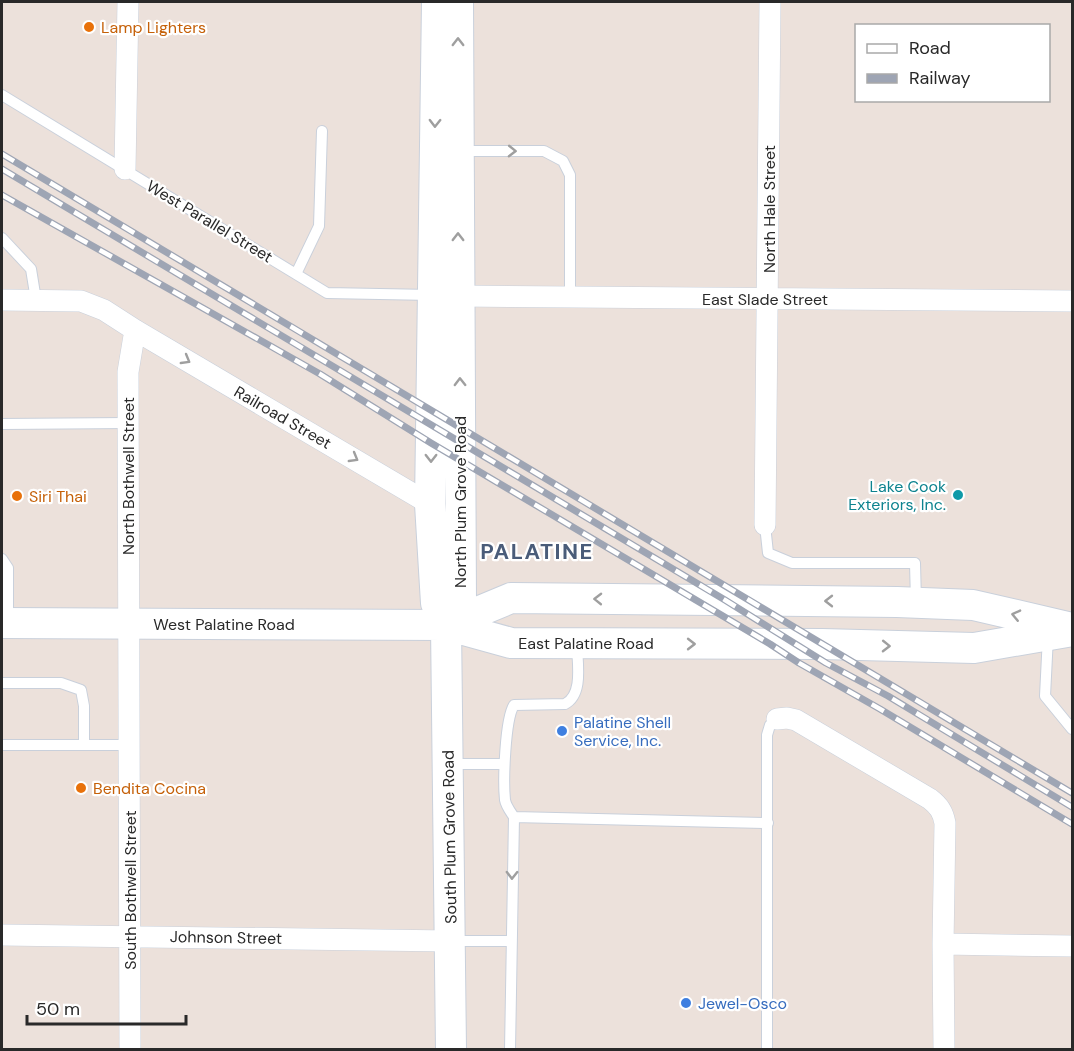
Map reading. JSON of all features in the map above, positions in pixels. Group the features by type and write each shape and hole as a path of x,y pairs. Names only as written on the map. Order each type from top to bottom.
{"main road":[{"name":"North Plum Grove Road","path":"437,2 445,295 461,603 446,625"},
{"name":"North Plum Grove Road","path":"446,625 436,603 430,504 458,151 458,2"},
{"path":"446,625 511,598 916,602 973,605 1064,632"},
{"name":"West Palatine Road","path":"5,623 446,625"},
{"name":"East Palatine Road","path":"446,625 511,643 822,644 974,648 1064,632"},
{"name":"South Plum Grove Road","path":"446,625 451,1050"}],"street":[{"path":"125,170 128,2"},
{"name":"North Hale Street","path":"765,525 769,299 770,2"},
{"name":"East Slade Street","path":"445,295 1072,301"},
{"name":"Railroad Street","path":"2,300 81,301 104,310 430,504"},
{"name":"North Bothwell Street","path":"129,623 128,372 135,330"},
{"name":"South Bothwell Street","path":"129,623 130,1050"},
{"path":"777,720 787,718 796,720 930,799 943,813 945,822 944,1050"},
{"name":"Johnson Street","path":"2,935 450,941"},
{"path":"943,944 1072,946"}],"lane":[{"name":"West Parallel Street","path":"2,95 327,293 445,295"},
{"path":"296,274 319,226 322,131"},
{"path":"458,151 544,152 563,161 570,176 570,297"},
{"path":"2,238 31,269 36,300"},
{"path":"2,424 128,423"},
{"path":"765,525 768,553 792,563 915,563 916,602"},
{"path":"2,559 8,568 5,623"},
{"path":"1064,632 1045,696 1072,729"},
{"path":"510,1050 510,941 514,816 505,802 504,764 510,712 514,705 565,704 574,696 577,686 577,643"},
{"path":"2,683 61,683 81,690 84,706 84,745"},
{"path":"766,1050 767,735 770,725 777,720"},
{"path":"2,745 130,745"},
{"path":"448,764 504,764"},
{"path":"514,816 768,822"},
{"path":"450,941 510,941"}],"railway":[{"path":"2,154 1072,793"},
{"path":"2,169 725,600 826,663 888,696 1072,807"},
{"path":"2,195 320,374 431,443 1072,824"}],"place":[{"name":"Lamp Lighters","path":"89,27"},
{"name":"Lake Cook Exteriors, Inc.","path":"958,495"},
{"name":"Siri Thai","path":"17,496"},
{"name":"Palatine Shell Service, Inc.","path":"562,731"},
{"name":"Bendita Cocina","path":"81,788"},
{"name":"Jewel-Osco","path":"686,1003"}],"district":[{"name":"PALATINE","path":"537,551"}]}
